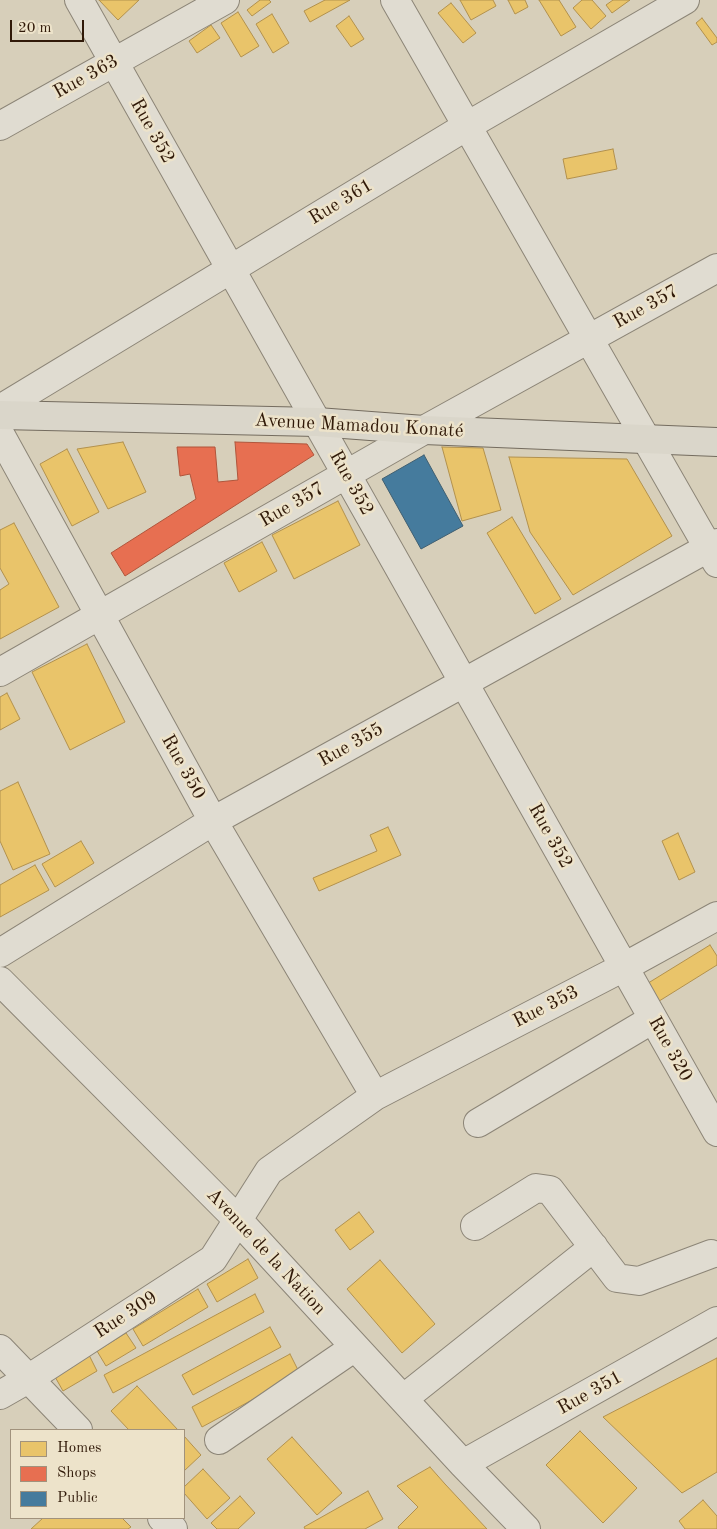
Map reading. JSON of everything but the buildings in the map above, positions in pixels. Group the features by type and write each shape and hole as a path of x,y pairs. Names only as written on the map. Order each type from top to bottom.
{"main road":[{"name":"Avenue Mamadou Konaté","path":"0,415 317,422 424,430 717,442"}],"street":[{"name":"Rue 352","path":"79,0 624,967"},
{"name":"Rue 363","path":"0,126 225,0"},
{"path":"395,0 646,439 714,551"},
{"name":"Rue 361","path":"0,409 467,126 685,0"},
{"name":"Rue 357","path":"0,672 424,430 717,268"},
{"name":"Rue 350","path":"0,434 213,821 375,1096"},
{"name":"Rue 355","path":"0,953 213,821 464,683 714,551"},
{"name":"Rue 353","path":"238,1220 269,1171 375,1096 624,967 717,916"},
{"name":"Rue 320","path":"624,967 717,1132"},
{"name":"Avenue de la Nation","path":"0,981 238,1220 463,1464 526,1529"},
{"path":"478,1123 653,1019"},
{"path":"475,1226 536,1188 550,1190 617,1278 639,1281 711,1254"},
{"name":"Rue 309","path":"0,1395 28,1379 213,1259 238,1220"},
{"path":"403,1399 594,1247"},
{"name":"Rue 351","path":"463,1464 717,1322"},
{"path":"219,1440 355,1347"},
{"path":"0,1349 77,1429"},
{"path":"163,1519 173,1529"}]}
